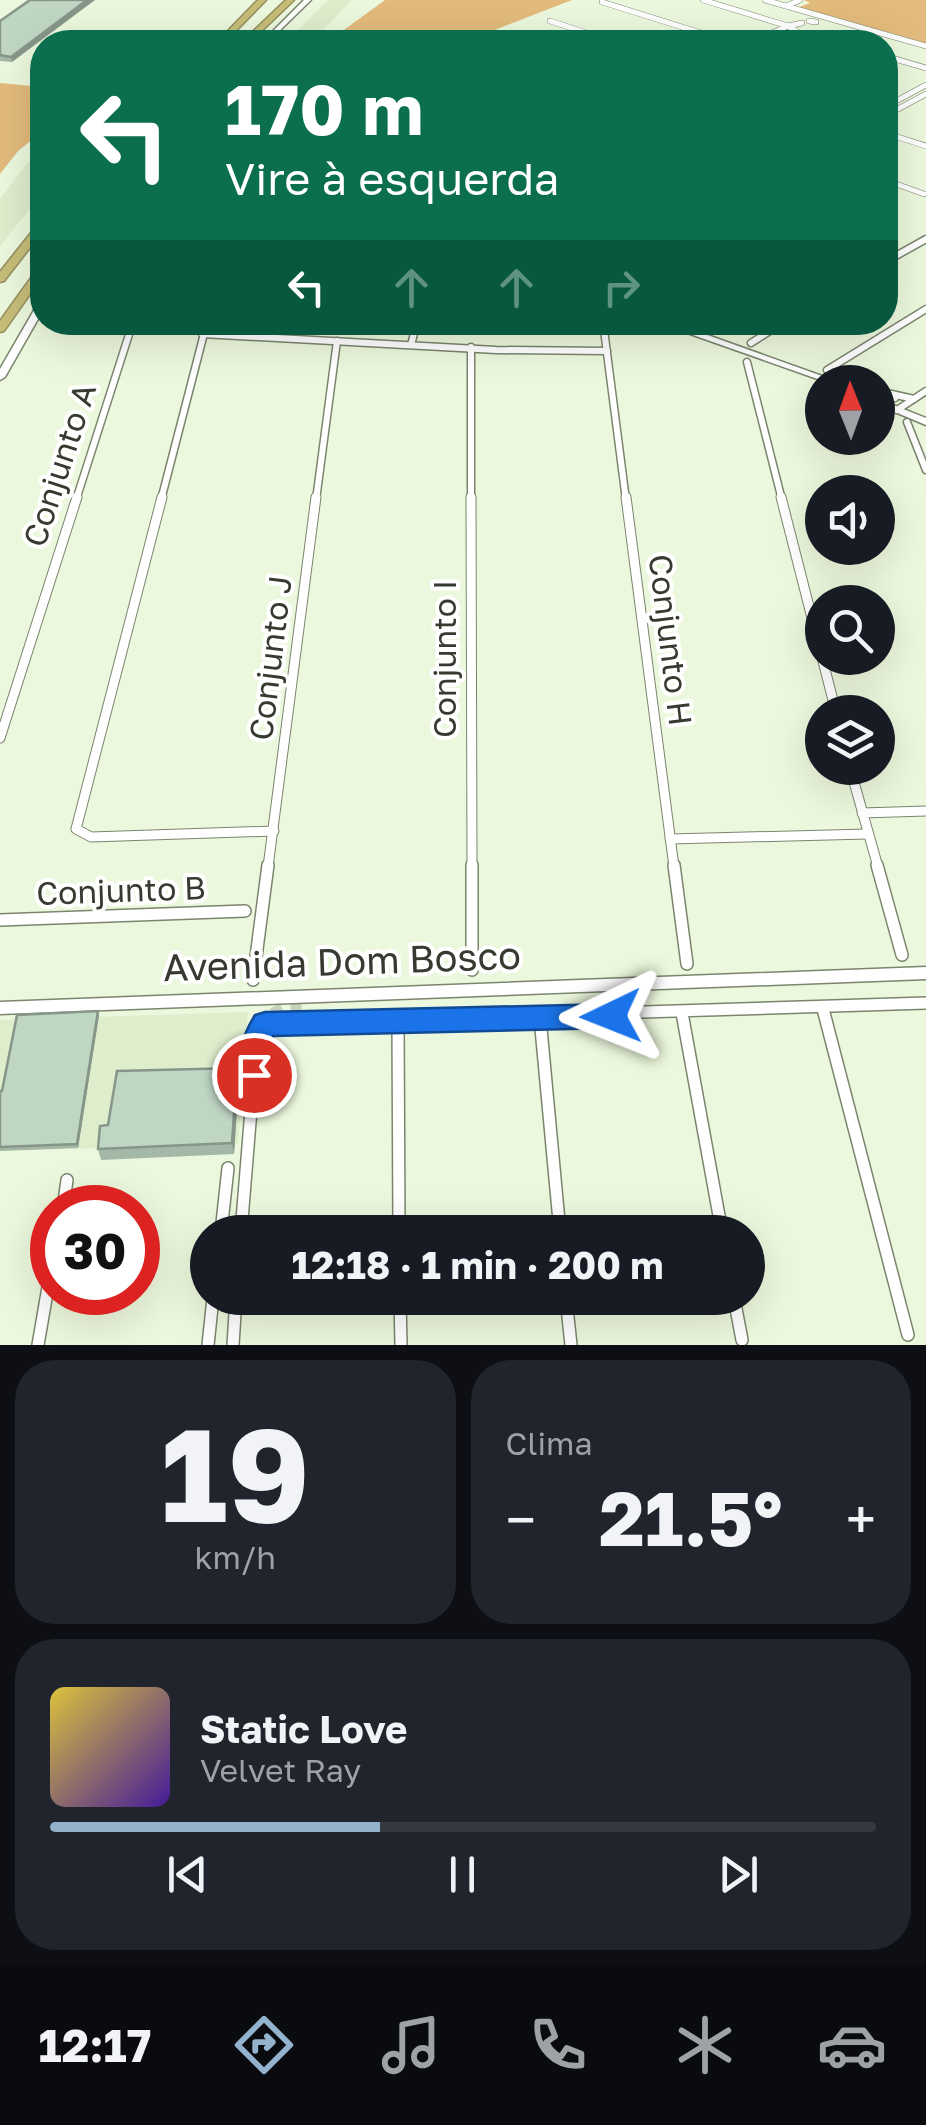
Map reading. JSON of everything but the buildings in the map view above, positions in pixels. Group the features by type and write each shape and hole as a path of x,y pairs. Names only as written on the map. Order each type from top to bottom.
{"highway":[{"path":"233,30 262,0"},
{"path":"259,30 290,0"},
{"path":"0,279 30,241"},
{"path":"0,329 30,286"},
{"path":"6,298 23,295"}],"street":[{"path":"277,30 308,0"},
{"path":"703,0 795,30"},
{"path":"765,0 786,6 811,22"},
{"path":"786,6 800,0"},
{"path":"602,2 692,30"},
{"path":"779,30 828,18 870,30"},
{"path":"550,21 578,30"},
{"path":"801,30 811,22"},
{"path":"898,38 926,46"},
{"path":"898,60 926,68"},
{"path":"900,99 926,85"},
{"path":"898,109 926,94"},
{"path":"913,102 926,106"},
{"path":"898,137 926,146"},
{"path":"898,185 924,194"},
{"path":"898,255 926,239"},
{"path":"898,329 926,309"},
{"path":"0,377 30,326"},
{"name":"Conjunto A","path":"0,738 129,335"},
{"path":"202,335 76,829 91,837 274,832"},
{"path":"214,335 471,348 607,349"},
{"path":"411,345 414,335"},
{"name":"Conjunto H","path":"605,335 686,964"},
{"path":"700,335 805,369"},
{"path":"750,342 762,335"},
{"path":"846,365 889,335"},
{"name":"Conjunto J","path":"253,980 337,341"},
{"name":"Conjunto I","path":"471,348 472,970"},
{"path":"747,362 832,695"},
{"path":"926,391 897,410 926,422"},
{"path":"895,395 911,398"},
{"path":"895,399 911,398"},
{"path":"908,422 926,470"},
{"path":"855,785 902,954"},
{"path":"862,812 926,811"},
{"path":"670,838 867,834"},
{"name":"Conjunto B","path":"0,920 244,912"},
{"name":"Avenida Dom Bosco","path":"0,1008 278,1011 926,973"},
{"path":"242,1215 257,1038 278,1011 398,1021 926,1004"},
{"path":"823,1009 908,1335"},
{"path":"682,1013 719,1215"},
{"path":"540,1018 558,1215"},
{"path":"398,1021 400,1215"},
{"path":"223,1215 228,1168"},
{"path":"66,1185 67,1180"},
{"path":"38,1345 43,1315"},
{"path":"208,1345 212,1315"},
{"path":"233,1345 235,1315"},
{"path":"400,1315 400,1345"},
{"path":"568,1315 571,1345"},
{"path":"737,1315 742,1340"}],"shaded area":[{"path":"328,0 352,0 323,30 298,30"},
{"path":"385,0 572,0 494,30 344,30"},
{"path":"804,0 926,0 926,45 898,37 898,30 876,30 799,7 810,3"},
{"path":"0,83 30,86 30,142 0,174"},
{"path":"30,160 30,209 0,246 0,199"},
{"path":"248,1012 238,1144 0,1151 0,1020"}],"tunnel":[{"path":"296,1003 296,1013"},
{"path":"275,1006 280,1016"}],"route":[{"path":"254,1075 257,1038 265,1024 611,1016"}]}
